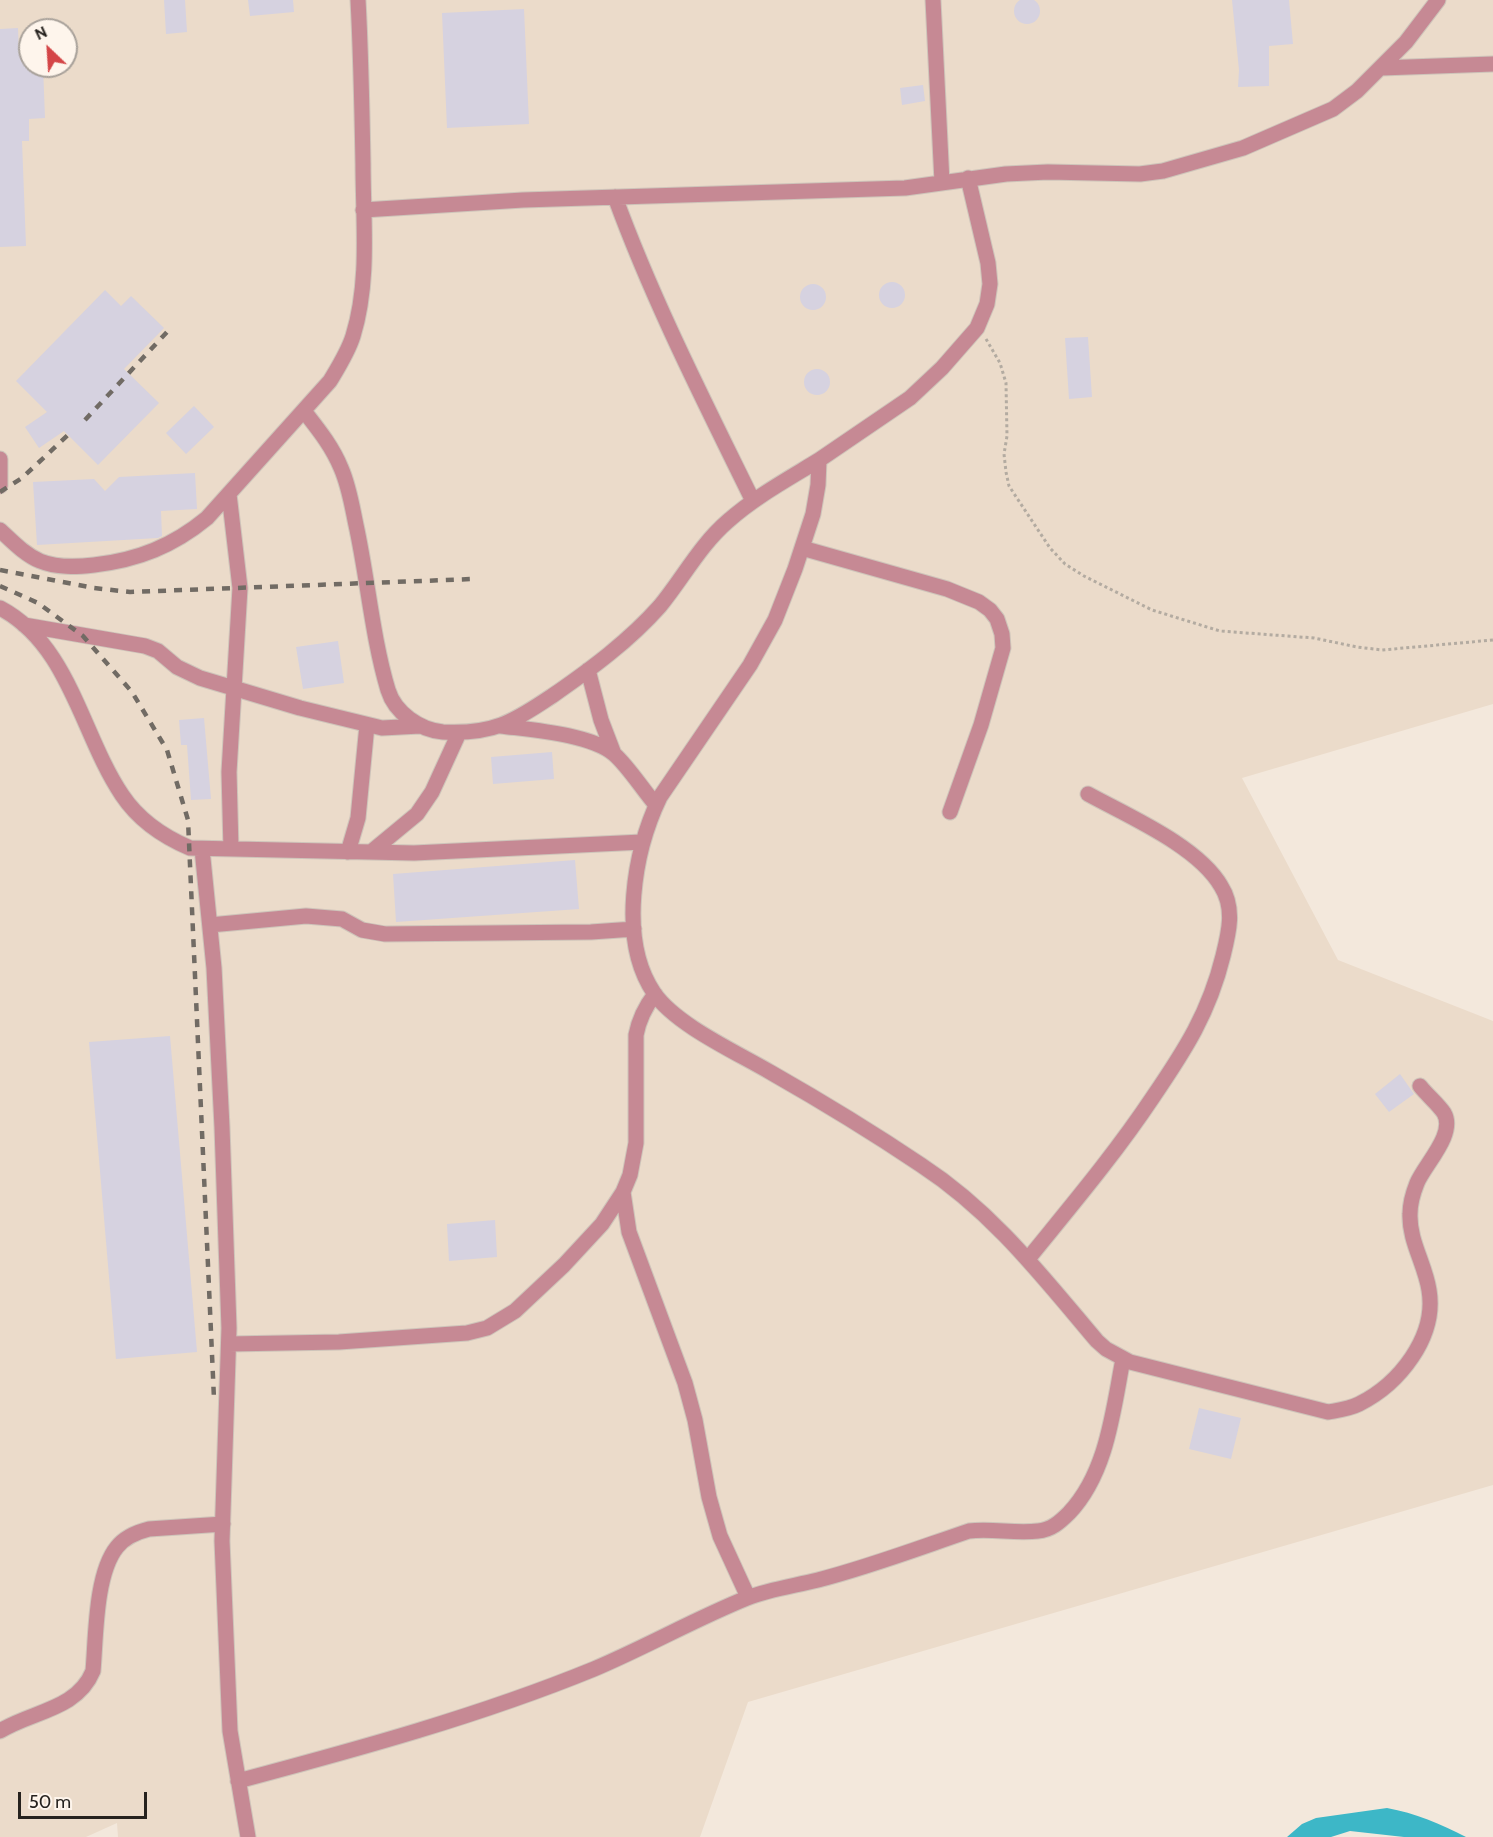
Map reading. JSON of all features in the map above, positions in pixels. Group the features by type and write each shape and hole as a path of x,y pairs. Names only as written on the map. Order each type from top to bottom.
{"lane":[{"path":"0,530 26,553 58,566 116,562 141,556 166,546 190,532 207,518 330,381 344,359 353,336 360,303 364,265 358,0"},
{"path":"933,0 942,182"},
{"path":"363,210 524,200 905,188 968,178 1048,172 1140,174 1163,171 1243,148 1333,109 1357,91 1381,68 1406,42 1438,0"},
{"path":"1381,68 1493,64"},
{"path":"304,411 334,452 348,487 376,642 389,693 397,707 420,726 436,731 459,733 499,726 520,717 632,636 660,605 705,544 727,522 753,501 819,460 910,398 942,368 977,328 987,304 990,284 988,262 968,178"},
{"path":"615,197 679,349 753,501"},
{"path":"0,459 0,486"},
{"path":"819,460 813,514 775,620 750,665 656,805 642,842 637,868 634,929 639,964 655,994 668,1010 922,1165 998,1226 1097,1341 1124,1359 1328,1412 1357,1405 1373,1396 1396,1376 1412,1357 1428,1322 1429,1289 1411,1225 1412,1196 1447,1129 1444,1113 1420,1086"},
{"path":"229,494 240,588 229,772 231,849"},
{"path":"802,548 947,589 979,602 997,619 1002,634 1003,648 981,725 950,812"},
{"path":"0,608 24,625 42,643 56,663 122,795 139,815 159,831 190,848 414,853 642,842"},
{"path":"24,625 145,646 158,651 177,667 200,678 233,686 300,708 382,728 420,726"},
{"path":"588,670 601,720 614,754 656,805"},
{"path":"348,852 358,818 367,725"},
{"path":"499,726 564,735 598,745 614,754"},
{"path":"371,852 417,814 432,792 459,733"},
{"path":"1028,1259 1122,1143 1189,1044 1220,971 1230,920 1229,903 1223,888 1215,876 1194,856 1167,837 1088,794"},
{"path":"202,849 214,968 229,1344 223,1524 230,1731 248,1837"},
{"path":"210,925 306,916 342,920 362,930 385,934 591,932 634,929"},
{"path":"229,1344 339,1342 467,1333 487,1328 515,1311 564,1265 602,1224 623,1192 630,1175 636,1143 636,1035 643,1013 655,994"},
{"path":"623,1192 629,1232 685,1383 695,1420 709,1497 720,1536 748,1597"},
{"path":"238,1781 416,1731 516,1699 596,1668 748,1597 864,1567 969,1531 1038,1532 1059,1523 1086,1491 1096,1471 1109,1431 1124,1359"},
{"path":"0,1731 77,1695 88,1683 93,1671 100,1590 109,1558 125,1539 149,1529 223,1524"}],"path":[{"path":"977,328 1000,363 1006,383 1007,436 1004,454 1009,486 1050,548 1065,564 1084,576 1152,610 1220,630 1314,638 1382,650 1493,640"}],"shaded area":[{"path":"0,0 1493,0 1493,704 1242,778 1338,960 1493,1021 1493,1485 748,1702 700,1837 118,1837 117,1823 86,1837 0,1837"}],"water":[{"path":"1387,1808 1428,1819 1466,1837 1404,1837 1350,1831 1331,1837 1287,1837 1302,1824 1316,1818"}],"building":[{"path":"1027,-2 1036,2 1040,11 1036,20 1027,24 1018,20 1014,11 1018,2"},
{"path":"164,0 185,0 187,32 166,34"},
{"path":"248,0 293,0 294,12 250,16"},
{"path":"1232,0 1289,0 1293,44 1269,46 1269,86 1238,87 1239,70"},
{"path":"524,9 529,124 447,128 442,13"},
{"path":"18,28 18,78 43,78 45,118 29,119 29,141 22,141 26,246 0,247 0,29"},
{"path":"923,85 925,101 902,105 900,88"},
{"path":"892,282 901,286 905,295 901,304 892,308 883,304 879,295 883,286"},
{"path":"813,284 822,288 826,297 822,306 813,310 804,306 800,297 804,288"},
{"path":"105,290 121,306 131,296 164,328 124,369 159,403 98,465 64,431 39,448 25,427 47,412 16,381"},
{"path":"1088,337 1092,397 1069,399 1065,338"},
{"path":"817,369 826,373 830,382 826,391 817,395 808,391 804,382 808,373"},
{"path":"194,406 214,427 186,454 166,433"},
{"path":"195,473 197,509 161,511 162,536 158,538 37,545 33,482 94,479 105,491 119,477"},
{"path":"338,641 344,683 303,689 296,647"},
{"path":"204,718 211,799 191,800 187,745 181,745 179,720"},
{"path":"552,752 554,779 493,784 491,757"},
{"path":"575,860 579,909 396,922 393,874"},
{"path":"170,1036 197,1352 116,1359 89,1042"},
{"path":"1400,1074 1414,1094 1389,1112 1375,1094"},
{"path":"495,1220 497,1257 449,1261 447,1224"},
{"path":"1199,1408 1241,1418 1231,1459 1189,1449"}],"railway":[{"path":"85,420 167,332"},
{"path":"0,492 22,478 69,434"},
{"path":"0,570 94,588 130,592 473,579"},
{"path":"0,586 38,603 83,636 132,692 167,750 188,820 214,1399"}]}
